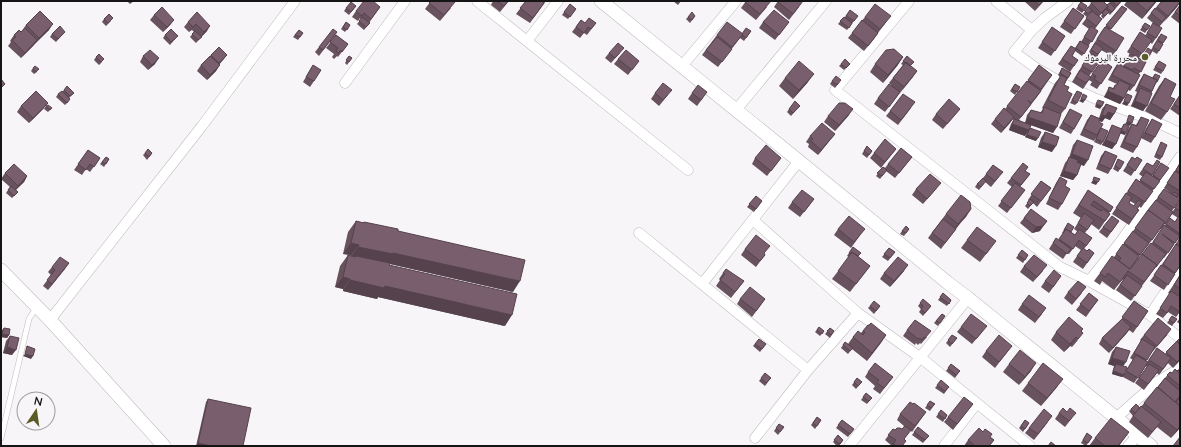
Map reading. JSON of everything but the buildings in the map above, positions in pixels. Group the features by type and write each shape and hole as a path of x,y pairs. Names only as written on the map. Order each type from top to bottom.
{"street":[{"path":"50,320 202,126 295,1"},
{"path":"345,83 405,1"},
{"path":"477,1 688,170"},
{"path":"527,41 558,1"},
{"path":"601,1 1151,446"},
{"path":"736,110 826,1"},
{"path":"909,1 835,90 1060,267 1090,281 1150,315 1180,338"},
{"path":"996,1 1032,30"},
{"path":"1068,1 1032,30 1014,52 1036,68 1066,85 1180,133"},
{"path":"682,66 730,3"},
{"path":"1090,281 1126,235 1180,157"},
{"path":"702,284 799,161"},
{"path":"753,220 858,313 921,358 1030,446"},
{"path":"639,233 808,370"},
{"path":"1,270 50,320 164,446"},
{"path":"1150,315 1180,270"},
{"path":"849,446 968,298"},
{"path":"755,438 808,370 858,313"},
{"path":"1116,418 1157,382 1180,368"},
{"path":"944,446 977,403"},
{"path":"1128,446 1138,435"}],"lane":[{"path":"1,438 29,319 37,306"}],"place":[{"name":"محررة اليرموك","path":"1145,57"}]}
